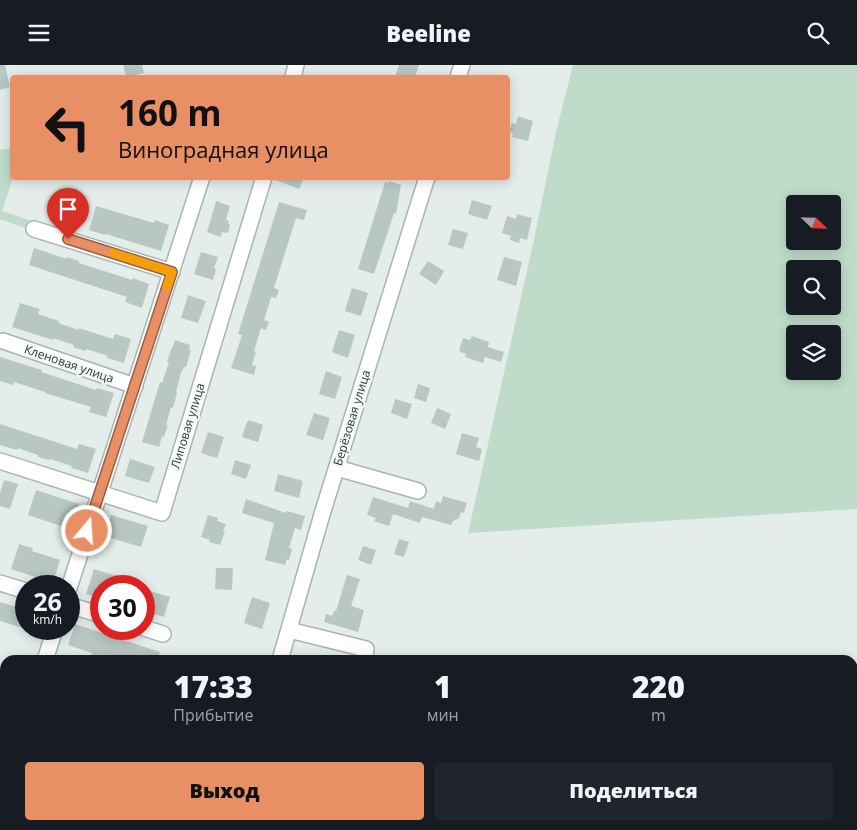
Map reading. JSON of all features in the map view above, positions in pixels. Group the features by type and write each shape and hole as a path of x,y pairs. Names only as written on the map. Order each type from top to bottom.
{"street":[{"path":"73,575 201,180"},
{"name":"Липовая улица","path":"0,461 162,513 263,180"},
{"name":"Берёзовая улица","path":"282,655 336,468 426,180"},
{"path":"34,229 172,272"},
{"name":"Кленовая улица","path":"3,341 135,386"},
{"path":"336,468 418,491"},
{"path":"0,583 15,588"},
{"path":"289,630 366,649 365,655"},
{"path":"155,631 163,634"},
{"path":"47,655 51,640"}],"green space":[{"path":"573,65 857,65 857,509 468,533 557,128"},
{"path":"10,148 10,180 12,180 2,211 38,223 35,232 0,219 0,150"}],"building":[{"path":"0,65 5,65 10,87 0,90"},
{"path":"123,65 142,65 144,73 126,75"},
{"path":"399,65 419,65 416,75 396,75"},
{"path":"518,116 533,121 528,141 512,137 513,133 510,132 510,129 512,123 516,124"},
{"path":"276,180 303,180 299,189"},
{"path":"389,181 401,185 396,214 394,213 374,274 358,269 385,182 389,183"},
{"path":"57,195 79,203 72,223 51,213"},
{"path":"472,200 492,206 487,220 468,214"},
{"path":"216,201 230,206 226,220 229,221 228,224 230,225 228,233 222,232 221,237 207,232"},
{"path":"279,202 307,210 304,220 296,218 274,288 279,290 276,298 271,297 264,320 269,322 266,330 261,328 254,351 256,352 252,365 256,366 254,375 231,368 242,335 238,334"},
{"path":"96,206 154,223 155,220 169,225 161,251 89,230"},
{"path":"517,214 532,218 527,240 520,238 519,243 510,240 511,236 502,233 507,216 516,219"},
{"path":"453,229 468,233 463,249 448,245"},
{"path":"34,248 149,284 142,308 125,302 127,297 29,265"},
{"path":"201,252 218,257 214,268 216,269 213,280 194,274"},
{"path":"504,257 522,262 516,286 497,280"},
{"path":"428,261 444,271 436,285 419,274"},
{"path":"352,288 368,293 361,316 345,311"},
{"path":"188,295 206,301 198,323 181,318"},
{"path":"20,303 40,309 38,314 79,330 79,328 113,339 115,334 131,339 124,363 86,349 85,351 73,347 74,345 53,338 53,340 12,327"},
{"path":"339,330 355,335 348,358 332,352"},
{"path":"472,336 489,342 488,347 504,352 501,362 485,357 483,363 465,357 466,354 459,351 463,338 470,340"},
{"path":"175,340 190,345 189,350 191,350 186,367 184,367 181,373 173,408 171,407 166,425 168,425 159,447 142,442"},
{"path":"0,357 96,390 97,388 114,393 106,417 89,412 91,407 14,382 13,385 0,381"},
{"path":"326,371 342,377 335,399 319,394"},
{"path":"418,384 430,388 426,402 414,398"},
{"path":"395,399 412,404 407,419 391,413"},
{"path":"437,408 451,414 445,429 431,423"},
{"path":"314,413 330,418 323,440 306,435"},
{"path":"249,420 263,425 258,442 242,437"},
{"path":"0,424 77,449 79,444 96,449 88,473 71,468 72,466 38,457 38,455 18,448 17,450 0,445"},
{"path":"208,432 224,437 217,458 201,453"},
{"path":"462,433 479,438 476,447 482,449 479,461 456,454"},
{"path":"130,459 155,467 149,483 125,476"},
{"path":"235,460 251,465 246,479 231,474"},
{"path":"278,474 303,481 299,498 274,491"},
{"path":"4,480 18,484 10,509 0,506 0,493"},
{"path":"36,490 79,504 70,529 28,515"},
{"path":"443,496 467,503 464,513 461,512 459,518 453,521 451,525 422,517 420,523 393,514 389,526 374,521 376,518 367,515 373,497 408,508 410,501 434,509 436,501 441,503"},
{"path":"246,499 286,513 287,511 305,516 301,530 295,528 289,548 292,549 289,560 287,559 285,565 265,560 274,523 242,513"},
{"path":"111,515 148,526 141,547 104,536"},
{"path":"208,515 218,518 217,521 226,524 220,545 209,542 210,540 201,537"},
{"path":"399,539 409,542 404,557 394,554"},
{"path":"19,544 33,548 32,551 60,560 55,575 29,575 11,569"},
{"path":"363,546 376,550 371,565 358,560"},
{"path":"216,568 233,568 232,590 215,589"},
{"path":"94,569 113,575 92,575"},
{"path":"347,575 360,579 351,606 364,610 358,632 324,622 326,614 332,616 334,611 336,611"},
{"path":"90,582 90,595 86,594"},
{"path":"155,592 170,597 164,617 155,614"},
{"path":"252,597 270,603 262,629 244,623"},
{"path":"0,602 15,607 15,626 0,621"},
{"path":"80,626 90,629 90,640 124,640 160,652 159,655 91,655 92,653 68,645 70,640 80,640"}],"slow traffic":[{"path":"113,253 172,272 167,286"}],"route":[{"path":"68,239 172,272 87,531"}]}
